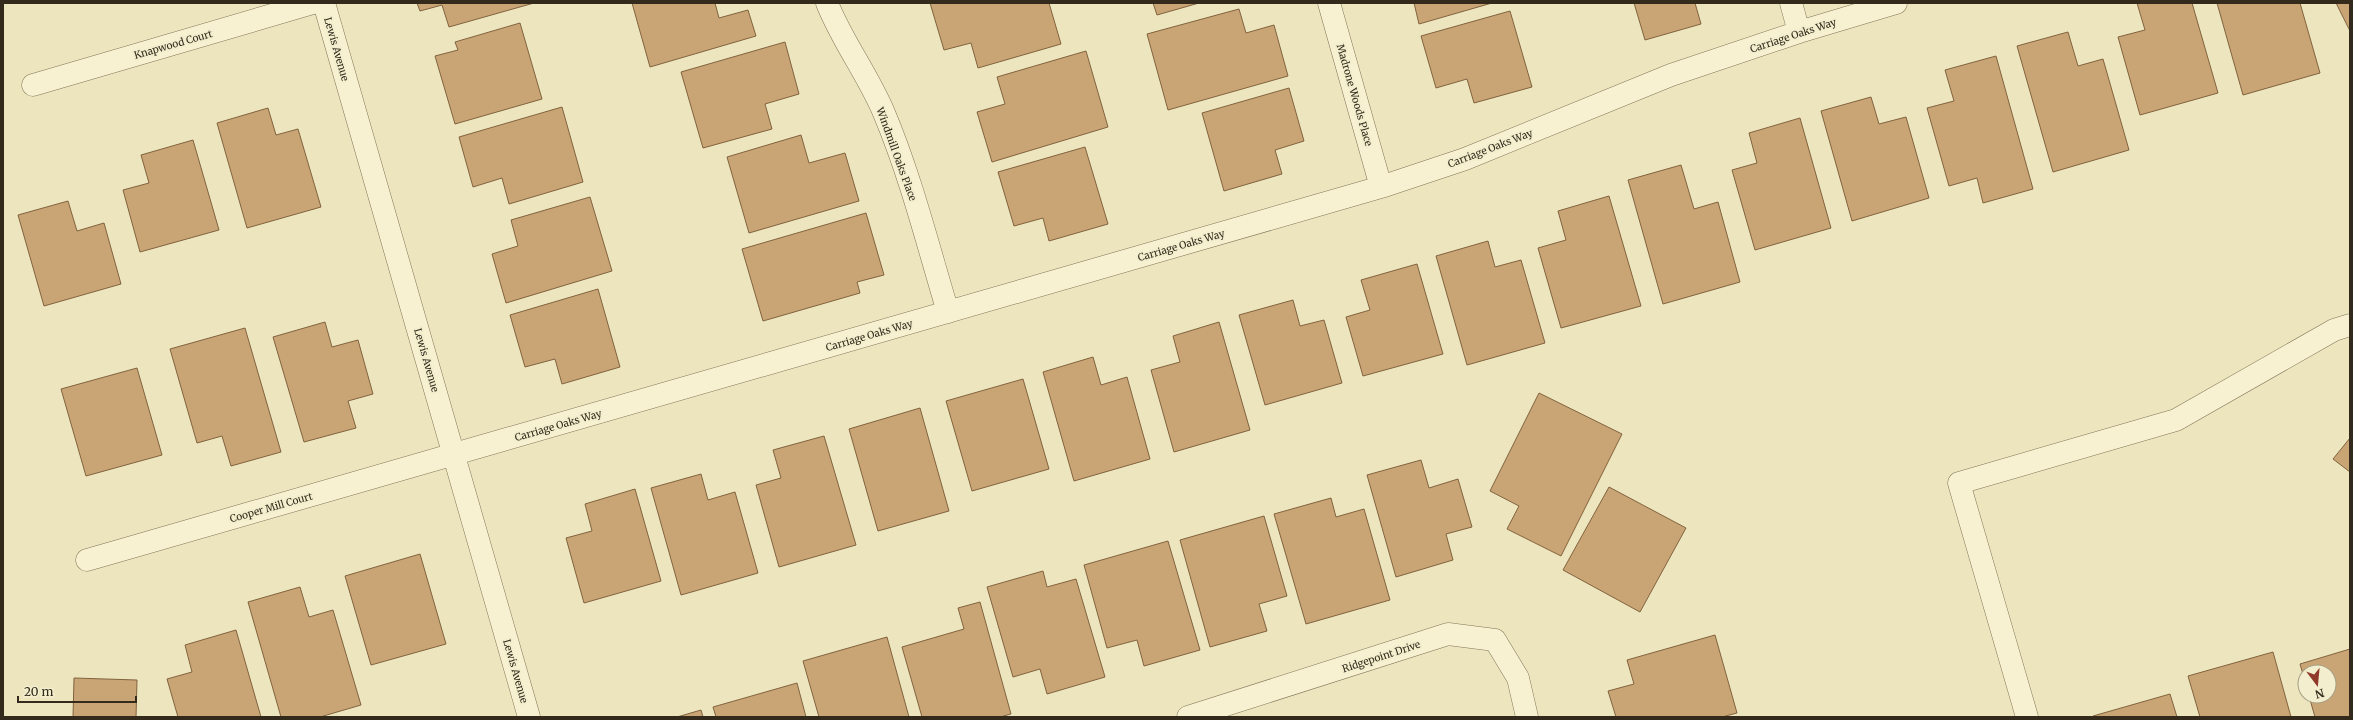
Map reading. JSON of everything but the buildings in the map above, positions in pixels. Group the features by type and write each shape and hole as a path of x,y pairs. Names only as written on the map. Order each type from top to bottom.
{"street":[{"name":"Knapwood Court","path":"33,85 313,3"},
{"name":"Lewis Avenue","path":"324,3 455,454 529,717"},
{"name":"Windmill Oaks Place","path":"827,3 835,22 884,112 906,171 948,312"},
{"name":"Madrone Woods Place","path":"1329,3 1380,188"},
{"path":"1790,3 1799,32"},
{"name":"Carriage Oaks Way","path":"455,454 1380,188 1465,159 1671,75 1799,32 1896,3"},
{"path":"2026,712 1958,483 2176,420 2334,330 2350,325"},
{"name":"Cooper Mill Court","path":"87,560 455,454"},
{"name":"Ridgepoint Drive","path":"1188,717 1448,634 1495,640 1518,678 1527,717"}]}
